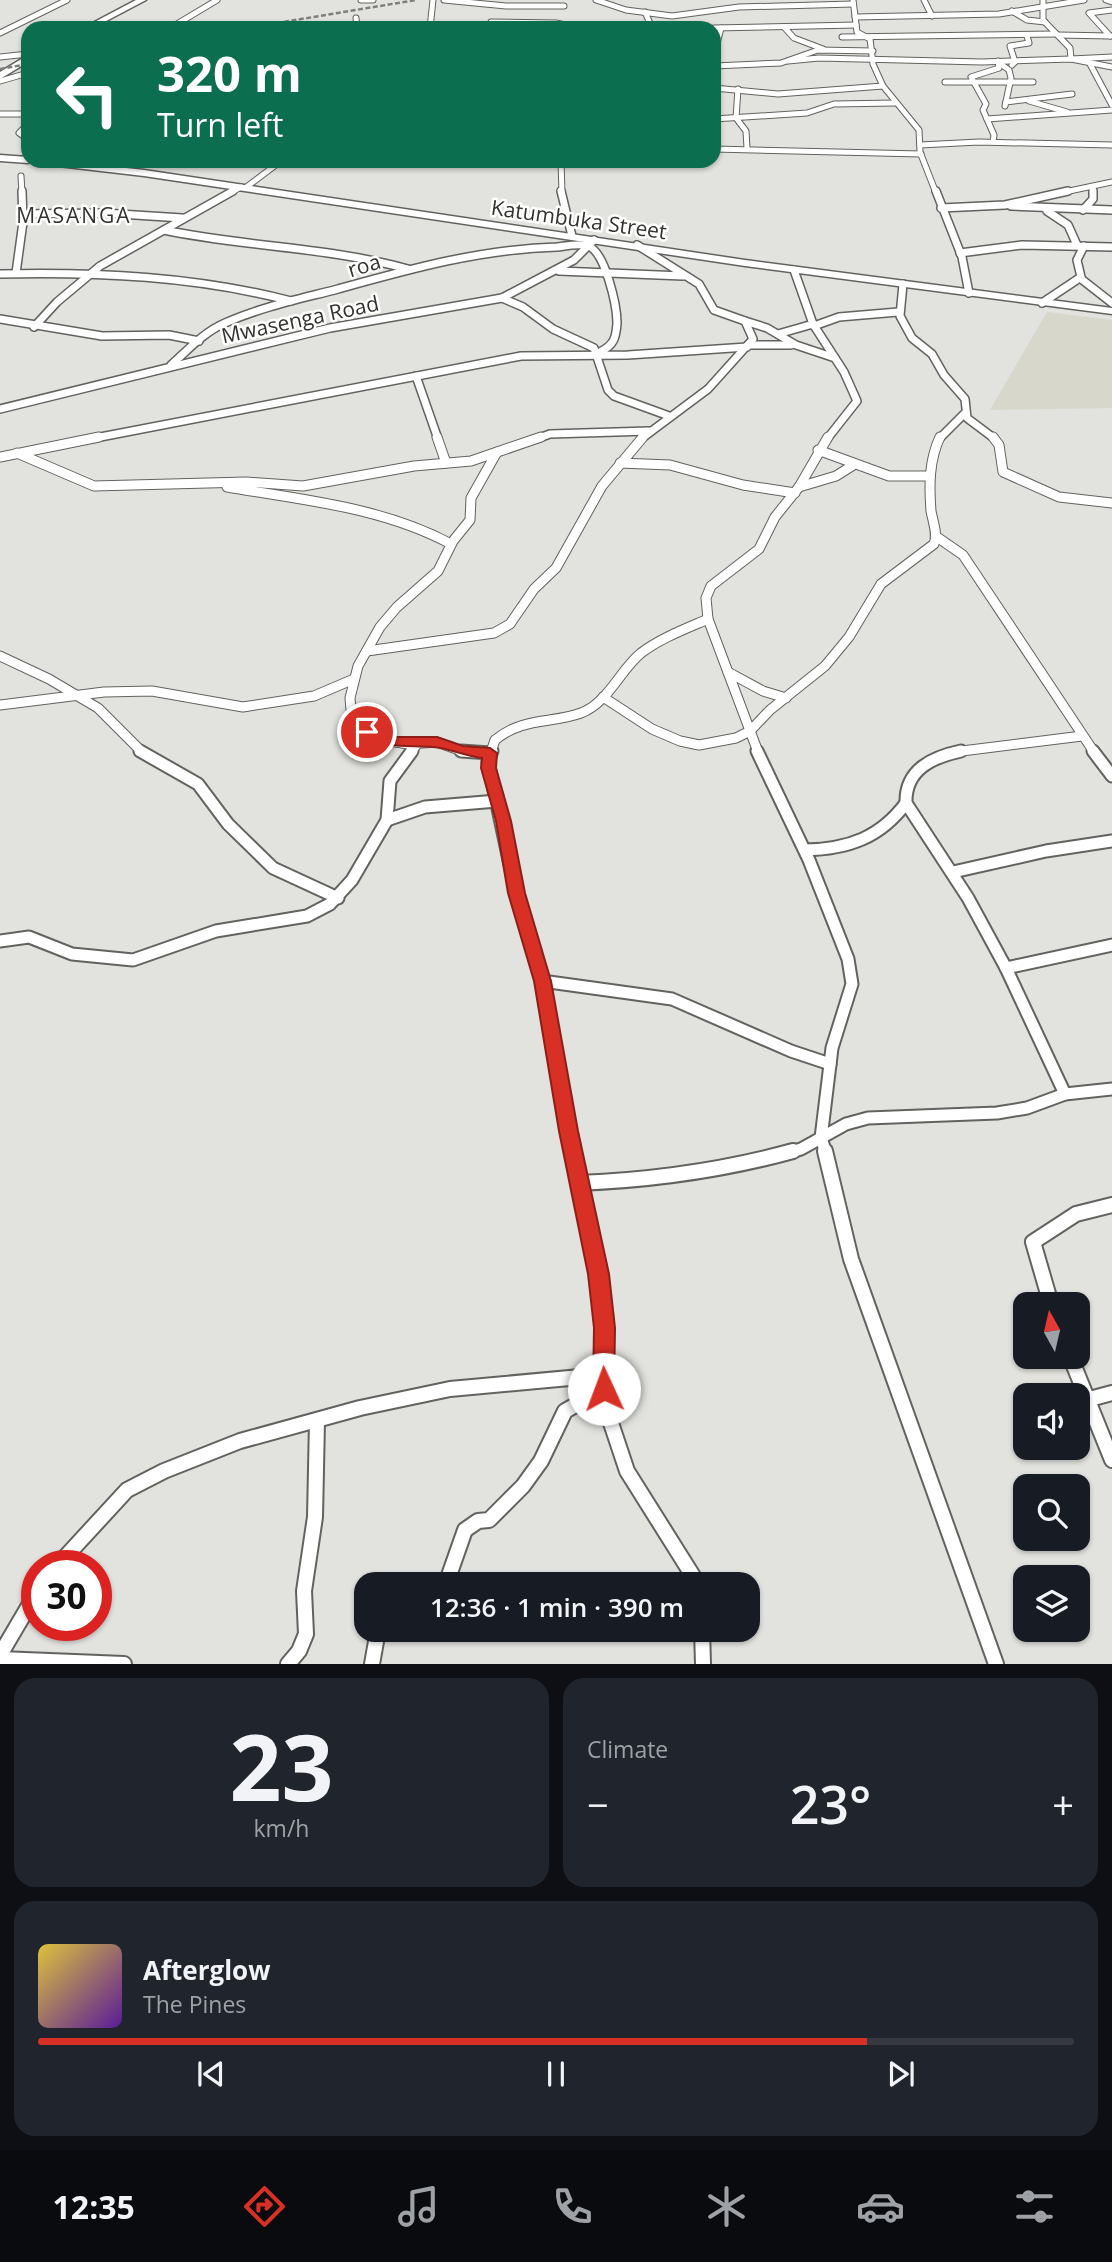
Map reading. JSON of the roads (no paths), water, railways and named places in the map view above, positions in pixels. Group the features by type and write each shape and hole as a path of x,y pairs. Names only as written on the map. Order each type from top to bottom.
{"main road":[{"path":"101,21 142,0"},
{"path":"2,79 21,62"},
{"path":"0,158 21,160"},
{"name":"Katumbuka Street","path":"99,168 572,236 591,243 638,245 794,270 1112,310"}],"street":[{"path":"24,21 67,0"},
{"path":"182,21 217,0"},
{"path":"361,0 373,0"},
{"path":"431,21 433,0"},
{"path":"444,0 564,6"},
{"path":"559,0 569,21"},
{"path":"596,0 672,16 754,6 853,2 856,25 870,39 883,86 895,103 915,121 921,154 960,253 969,293"},
{"path":"924,0 932,16"},
{"path":"1043,0 1045,22"},
{"path":"1063,0 1082,9 1112,17"},
{"path":"1082,9 1084,0"},
{"path":"1106,0 1112,2"},
{"path":"1082,9 1098,2"},
{"path":"492,21 497,12 495,3"},
{"path":"754,6 754,27"},
{"path":"721,28 856,25 901,17 1044,8 1112,10"},
{"path":"1082,9 1111,36"},
{"path":"705,10 711,21"},
{"path":"896,11 901,17"},
{"path":"1012,11 1027,20 1045,22 1070,48 1071,59"},
{"path":"645,12 649,21"},
{"path":"0,33 21,23"},
{"path":"788,61 822,48 856,25"},
{"path":"784,27 801,54"},
{"path":"1039,36 1050,27"},
{"path":"842,37 1001,32 1027,36 1111,36"},
{"path":"999,118 1006,102 1007,85 1010,83 1009,70 1014,60 1010,46 1029,43 1027,36"},
{"path":"794,44 809,43 822,48 873,51"},
{"path":"0,57 21,56"},
{"path":"993,142 994,135 983,108 986,104 972,76 1000,63 1014,60 1112,57"},
{"path":"721,66 819,58 1000,63 1009,70"},
{"path":"1071,59 1111,67"},
{"path":"1090,64 1112,105"},
{"path":"1096,75 1111,67"},
{"path":"0,88 2,79 21,77"},
{"path":"944,82 1033,82"},
{"path":"721,88 808,93 883,86"},
{"path":"1101,87 1112,88"},
{"path":"738,89 736,118 746,131 747,148"},
{"path":"1008,92 1022,100 1070,113"},
{"path":"1006,102 1072,94"},
{"path":"721,119 807,113 834,104 895,103"},
{"path":"987,119 1112,110"},
{"path":"0,114 21,114"},
{"path":"920,145 993,142 1112,145"},
{"path":"721,149 921,154"},
{"path":"34,327 91,274 185,218 243,188 271,168"},
{"path":"561,168 561,191 572,236"},
{"path":"16,273 22,214 21,176"},
{"path":"998,206 1112,182"},
{"path":"1083,211 1093,199 1093,187"},
{"path":"941,208 998,206 1112,210"},
{"path":"1038,208 1067,223 1080,245 1080,278 1112,303"},
{"path":"1067,223 1074,210"},
{"path":"22,214 104,213 185,218"},
{"path":"164,230 201,239 324,251 408,269"},
{"path":"591,243 601,255 617,318 615,338 610,347 598,353"},
{"name":"roa","path":"167,368 224,323 293,302 408,269 487,252 591,243"},
{"name":"Mwasenga Road","path":"0,409 330,328 502,298 557,271 574,260 591,243"},
{"path":"638,245 699,284 714,310 775,333 796,345 835,358"},
{"path":"960,253 1002,246 1112,247"},
{"path":"794,270 814,325 857,401 818,450 797,490 775,517 759,549 711,586 706,597 708,619 777,796 805,850 840,936 852,978 830,1064 821,1138 833,1173 851,1259 996,1664"},
{"path":"557,271 685,276"},
{"path":"0,274 91,274 244,290 293,302"},
{"path":"1042,303 1080,278"},
{"path":"903,284 898,312 910,328 912,338 932,354 944,375 965,399 964,414 938,439 930,476 930,516 937,537 956,548 970,564 1082,736 1112,776"},
{"path":"502,298 523,307 553,330 591,346 598,353 608,390 614,396 669,416"},
{"path":"367,651 494,633 507,628 534,589 558,564 602,486 620,463 649,430 708,389 750,345 775,333 839,317 898,312"},
{"path":"0,319 34,327 102,336 169,335 199,341"},
{"path":"745,321 754,335 750,345"},
{"path":"0,457 521,356 598,353 628,355 750,345 796,345"},
{"path":"416,376 446,463"},
{"path":"964,414 997,442 999,463 1009,476 1059,497 1112,503"},
{"path":"15,452 39,460 94,486 246,482 309,486 471,461 550,434 649,430"},
{"path":"818,450 898,477 930,476"},
{"path":"490,753 462,751 440,742 389,742 367,732 351,710 354,679 367,651 385,620 441,568 451,544 470,520 471,498 497,452"},
{"path":"620,463 670,465 736,483 797,490 836,476 855,464"},
{"path":"211,484 381,517 430,533 451,544"},
{"path":"603,697 652,729 686,743 716,744 750,731 825,666 849,637 881,584 929,549 937,537"},
{"path":"690,1572 627,1471 603,1382 602,1303 542,981 516,893 489,768 490,753 495,740 521,725 582,713 603,697 640,654 670,635 708,619"},
{"path":"0,656 77,695 108,716 140,751 198,784 228,824 273,867 338,898"},
{"path":"728,672 744,682 786,698"},
{"path":"0,705 77,695 152,691 223,706 243,707 314,696 354,679"},
{"path":"805,850 847,847 869,838 894,820 906,803 916,771 933,759 975,748 1082,736"},
{"path":"0,941 29,937 72,954 133,960 216,931 297,919 318,911 338,898 352,880 387,821 390,781 418,743"},
{"path":"387,821 425,807 497,802"},
{"path":"906,803 953,872 1006,968 1065,1094"},
{"path":"953,872 1046,851 1112,841"},
{"path":"1006,968 1112,945"},
{"path":"542,981 672,999 791,1051 830,1064"},
{"path":"579,1183 626,1181 744,1164 801,1149 846,1124 869,1118 997,1113 1037,1105 1065,1094 1112,1089"},
{"path":"1047,1292 1032,1241 1076,1214 1112,1205"},
{"path":"72,1550 127,1490 164,1471 240,1441 450,1389 603,1382"},
{"path":"450,1572 469,1525 489,1520 523,1486 541,1461 565,1411 603,1382"},
{"path":"1090,1400 1112,1393"},
{"path":"1090,1410 1112,1460"},
{"path":"288,1664 299,1651 306,1634 304,1591 315,1517 317,1421"},
{"path":"21,1620 0,1657 124,1664"},
{"path":"372,1664 376,1642"},
{"path":"702,1642 703,1664"}],"railway":[{"path":"289,21 416,0"},
{"path":"0,69 21,65"}],"district":[{"name":"MASANGA","path":"74,215"}]}
